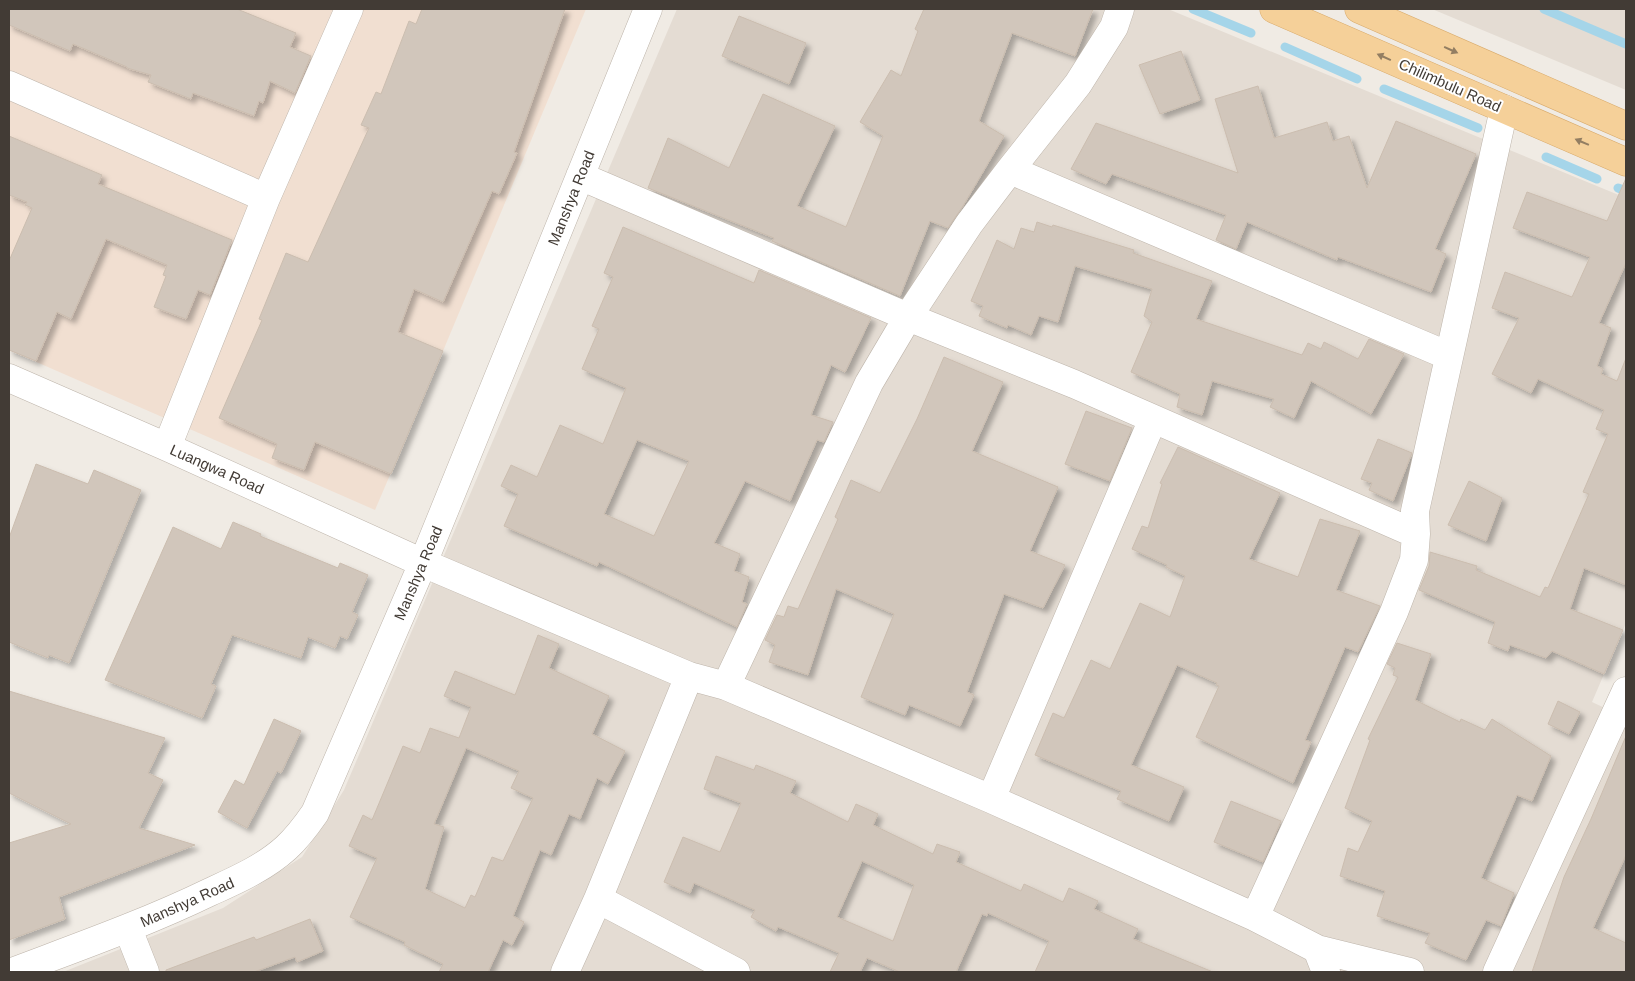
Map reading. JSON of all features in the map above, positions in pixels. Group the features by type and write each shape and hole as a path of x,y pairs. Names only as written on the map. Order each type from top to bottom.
{"main road":[{"name":"Chilimbulu Road","path":"1274,9 1626,162"},
{"path":"1359,9 1626,126"}],"street":[{"path":"167,447 266,198 349,9"},
{"name":"Manshya Road","path":"12,972 128,928 192,901 244,876 266,864 285,849 302,832 315,813 423,563 648,9"},
{"path":"726,686 869,383 908,317 969,224 1078,84 1114,27 1120,9"},
{"path":"9,85 266,198"},
{"path":"1256,917 1394,612 1414,560 1415,511 1504,109"},
{"path":"1010,170 1449,356"},
{"path":"580,176 908,317 1074,384 1416,534"},
{"name":"Luangwa Road","path":"9,378 423,563 690,676 726,686 1256,917 1322,961 1410,972"},
{"path":"990,800 1153,419"},
{"path":"564,972 598,899 690,676"},
{"path":"1497,972 1625,698"},
{"path":"598,899 736,972"},
{"path":"128,928 145,972"}],"shaded area":[{"path":"9,9 586,9 375,510 9,350"},
{"path":"677,9 1168,9 1626,198 1626,623 1592,702 1626,718 1626,972 63,972 223,908 302,857 344,790"},
{"path":"1432,9 1626,9 1626,90"}],"building":[{"path":"9,9 237,9 296,33 290,47 311,56 295,93 270,81 263,103 259,101 254,116 193,93 191,99 148,82 151,75 127,68 73,44 70,51 9,25"},
{"path":"422,9 565,9 514,152 517,153 499,194 492,191 443,302 414,289 398,332 443,351 391,474 315,442 304,470 272,458 277,444 219,418 262,320 259,319 286,253 308,262 369,128 361,125 376,92 381,94 409,21 416,24"},
{"path":"924,9 1093,9 1075,56 1012,33 979,121 1004,136 948,228 930,221 900,296 772,241 774,238 648,188 668,138 729,168 763,94 835,126 797,206 846,227 883,136 860,122 891,70 901,76 918,31 915,29"},
{"path":"739,16 806,43 789,84 722,56"},
{"path":"1181,51 1200,100 1160,114 1139,65"},
{"path":"1258,86 1274,138 1327,122 1333,141 1349,136 1367,188 1396,121 1476,154 1435,249 1446,254 1431,292 1338,257 1337,260 1247,222 1236,249 1216,240 1226,215 1112,174 1106,184 1071,169 1096,123 1238,173 1215,99"},
{"path":"9,136 102,175 98,184 232,240 210,295 198,290 186,319 154,307 166,276 163,275 167,265 106,239 71,319 57,312 36,361 9,350 9,261 32,208 25,205 27,202 9,195"},
{"path":"1626,178 1626,263 1599,323 1611,328 1597,366 1603,369 1601,374 1617,381 1626,358 1626,585 1584,568 1570,609 1623,630 1604,674 1552,651 1546,658 1510,645 1508,651 1488,643 1495,622 1419,590 1429,566 1430,552 1477,566 1476,570 1540,597 1545,587 1548,588 1589,494 1583,492 1608,434 1596,429 1604,410 1538,379 1531,393 1492,374 1519,318 1492,308 1505,272 1572,297 1590,257 1513,228 1527,192 1607,221"},
{"path":"1037,222 1052,227 1053,225 1134,250 1133,253 1212,281 1196,319 1302,355 1308,343 1321,349 1324,342 1358,359 1369,339 1404,354 1371,414 1311,381 1294,418 1270,407 1274,399 1212,381 1202,415 1177,407 1180,394 1131,372 1152,322 1144,316 1152,289 1075,266 1058,322 1039,316 1031,335 1008,325 1007,328 979,316 983,306 971,301 997,240 1014,249 1021,228 1034,232"},
{"path":"623,227 754,283 759,270 871,318 845,372 831,365 811,415 833,422 824,442 817,440 790,501 745,481 714,543 740,554 734,571 749,577 742,602 747,604 737,627 599,562 597,566 504,526 518,494 501,486 511,465 537,477 560,425 603,444 626,388 582,369 599,329 592,326 613,277 604,273","holes":["637,440 689,461 654,536 604,514"]},
{"path":"944,357 1003,382 972,451 1058,487 1030,551 1065,565 1043,608 1004,594 967,692 974,695 960,726 909,705 905,715 861,697 894,614 836,589 808,675 769,662 775,645 765,640 777,615 784,617 788,606 798,609 838,519 835,517 851,480 880,493 917,419"},
{"path":"1086,411 1132,428 1110,481 1065,464"},
{"path":"1378,439 1412,453 1393,501 1369,490 1372,483 1361,479"},
{"path":"1178,447 1280,493 1249,559 1298,577 1320,519 1360,531 1336,590 1380,606 1358,652 1345,647 1305,740 1311,742 1293,783 1196,737 1219,686 1216,685 1217,683 1177,665 1131,765 1184,787 1169,821 1117,799 1121,791 1035,755 1053,713 1064,718 1091,660 1110,669 1140,603 1170,617 1185,576 1166,567 1167,565 1132,549 1142,526 1148,528 1162,484 1160,483"},
{"path":"36,464 88,484 94,470 141,490 69,663 49,655 48,658 9,642 9,538"},
{"path":"1469,481 1502,498 1486,541 1448,525"},
{"path":"233,522 261,534 260,536 338,568 340,563 368,575 352,612 358,615 347,639 340,636 335,648 308,637 301,658 232,635 211,684 216,686 202,718 105,680 173,527 221,549"},
{"path":"538,635 559,644 549,668 609,696 592,734 625,751 608,784 597,778 580,819 569,814 551,855 540,850 513,916 524,922 512,945 503,940 488,972 439,972 443,964 404,945 405,942 350,917 377,858 349,846 363,815 372,820 403,746 420,753 430,728 459,738 471,707 444,696 455,671 515,695","holes":["466,748 519,771 511,788 533,798 503,861 492,857 475,897 471,895 465,908 425,889 444,827 434,824"]},
{"path":"1397,643 1431,654 1415,700 1460,722 1461,719 1485,730 1492,719 1551,756 1532,801 1517,795 1481,878 1514,893 1501,926 1486,920 1466,960 1425,943 1430,933 1377,916 1385,891 1340,876 1348,848 1358,852 1372,821 1345,808 1370,740 1368,739 1398,677 1393,675 1395,668 1387,664"},
{"path":"9,691 165,738 148,773 163,780 139,828 195,845 59,897 65,919 9,940 9,843 71,824 9,793"},
{"path":"1558,701 1580,712 1569,734 1548,724"},
{"path":"274,719 301,731 281,773 277,771 247,828 218,812 235,780 244,785"},
{"path":"1626,736 1626,855 1593,928 1626,943 1626,972 1532,972 1564,877"},
{"path":"716,756 754,770 756,765 796,781 790,793 848,822 856,804 878,814 873,825 933,854 937,844 960,852 956,862 1021,891 1024,884 1063,902 1069,888 1098,901 1094,909 1138,929 1133,939 1213,972 1035,972 1049,941 988,913 987,916 982,914 956,972 900,972 867,958 860,972 830,972 839,953 778,927 776,931 751,917 755,910 694,883 690,893 664,882 683,837 720,852 741,803 704,789","holes":["862,861 914,885 893,941 837,917"]},
{"path":"1231,801 1281,821 1263,862 1214,842"},
{"path":"310,919 323,951 297,962 295,957 254,972 166,972 166,970 254,937 256,940"}],"waterway":[{"path":"1193,9 1251,33"},
{"path":"1544,9 1626,44"},
{"path":"1285,47 1357,79"},
{"path":"1384,89 1478,128"},
{"path":"1546,157 1597,179"},
{"path":"1618,188 1626,191"}]}
